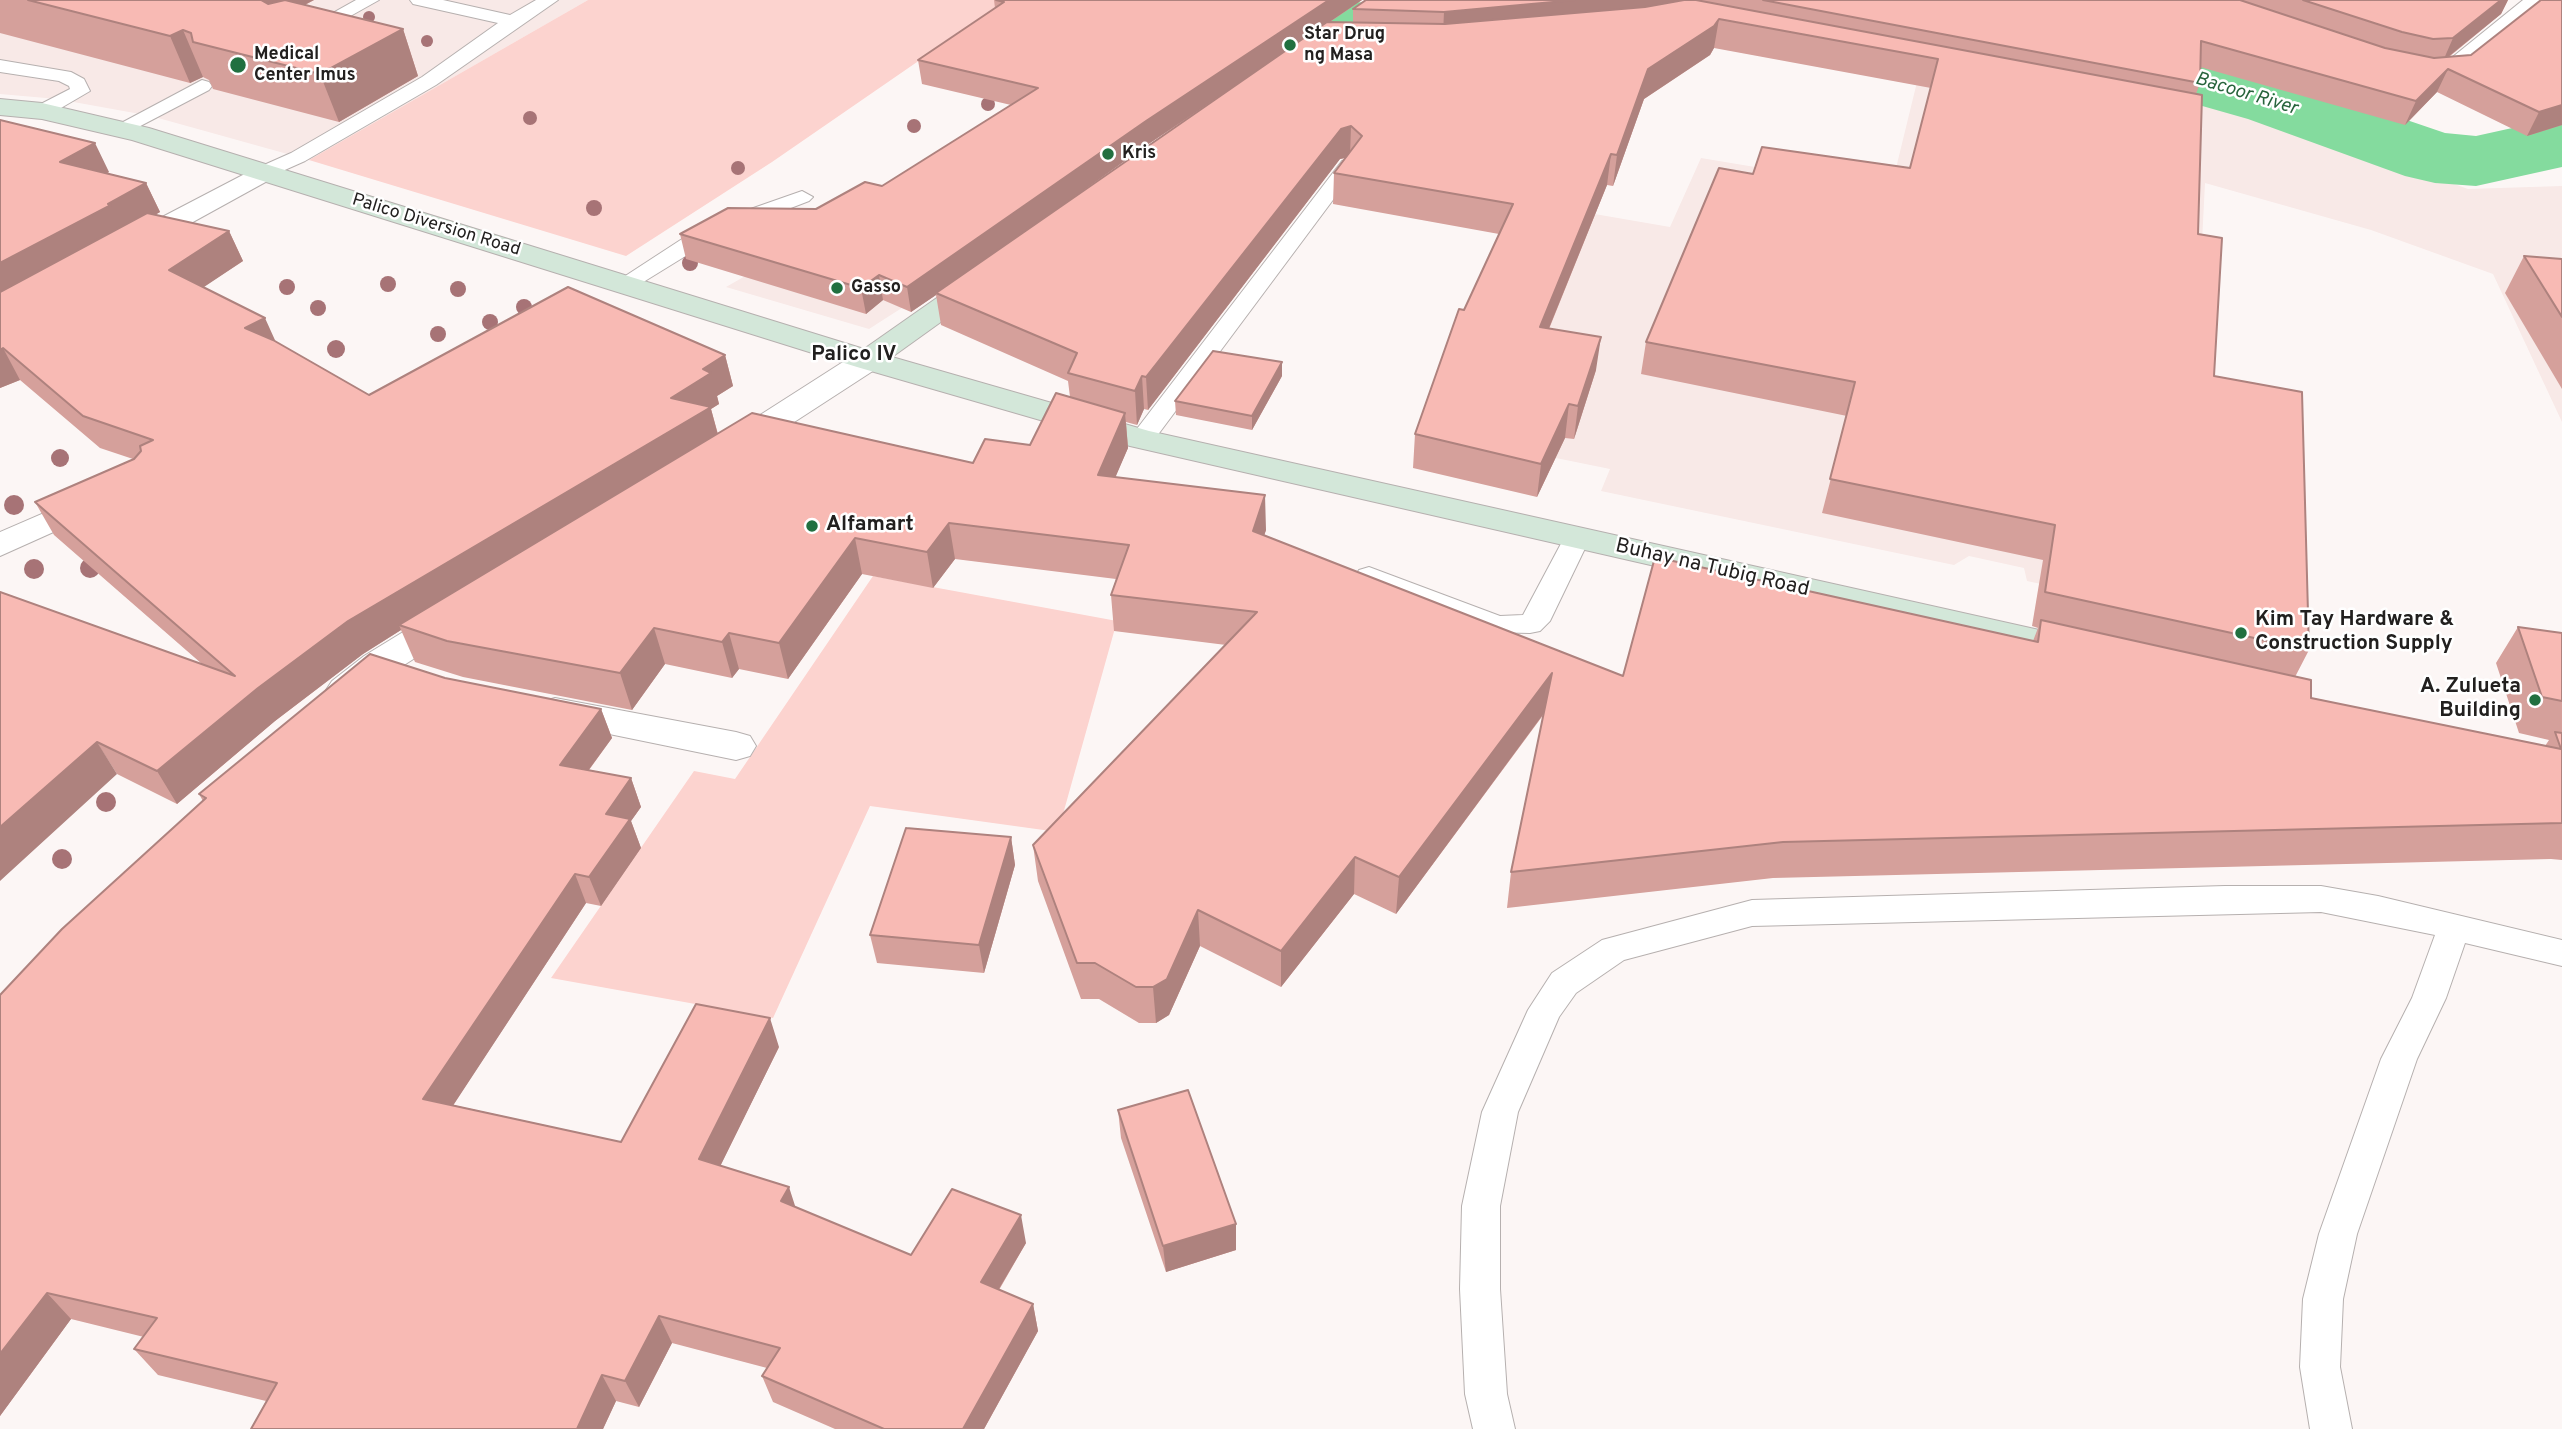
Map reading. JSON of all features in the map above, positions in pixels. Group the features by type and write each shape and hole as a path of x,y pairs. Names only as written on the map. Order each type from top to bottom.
{"main road":[{"name":"Palico Diversion Road","path":"0,107 42,111 120,129 868,360"},
{"path":"868,360 1007,261"},
{"name":"Buhay na Tubig Road","path":"868,360 1142,439 2109,658"}],"street":[{"path":"2494,3 2531,6"},
{"path":"2398,67 2423,72 2450,71 2531,6"},
{"path":"103,260 262,173"},
{"path":"701,467 868,360"},
{"path":"0,545 125,487"},
{"path":"323,707 377,665 483,598"},
{"path":"377,665 421,682"},
{"path":"524,705 736,746"}],"lane":[{"path":"287,43 370,0"},
{"path":"419,0 513,21"},
{"path":"262,173 298,157 429,81 513,21 549,0"},
{"path":"0,66 64,76 78,83 80,91 42,111"},
{"path":"120,129 202,86"},
{"path":"1142,439 1349,165"},
{"path":"624,284 710,231 802,198"},
{"path":"1369,576 1497,625 1530,624 1540,614 1577,538"},
{"path":"1494,1429 1486,1394 1480,1289 1481,1220 1500,1112 1545,1010 1564,983 1615,949 1752,913 2005,904 2321,899 2562,953"},
{"path":"2331,1429 2319,1367 2323,1299 2338,1234 2399,1059 2429,998 2454,928"}],"shaded area":[{"name":"Medical Center Imus","path":"61,0 588,0 309,160 151,116 57,99 0,94 0,27"},
{"path":"588,0 1007,0 772,162 626,256 309,160"},
{"path":"1917,82 2183,94 2295,126 2468,189 2562,186 2562,422 2493,274 2371,230 2205,183 2183,615 2027,581 2024,568 1969,556 1954,565 1601,491 1610,469 1551,457 1489,466 1583,212 1670,227 1701,158 1785,172 1888,201"},
{"path":"812,238 958,272 869,329 726,287"},
{"path":"873,576 1117,621 1058,832 870,806 773,1018 551,978 694,771 735,779"}],"building":[{"path":"28,0 261,0 268,4 285,0 403,29 320,74 193,42 191,33 183,30 170,36"},
{"path":"996,0 1329,0 1146,121 907,287 879,275 861,288 680,234 728,208 816,209 865,182 882,186 1038,88 918,60 1004,2"},
{"path":"1366,0 1575,0 1444,12 1353,9"},
{"path":"1696,0 2202,95 2198,234 2222,238 2214,376 2302,392 2309,650 2045,592 2055,525 1830,479 1855,382 1646,342 1719,168 1753,174 1762,147 1910,168 1938,59 1719,19 1714,26 1648,69 1617,155 1611,154 1540,327 1601,337 1578,406 1569,404 1541,464 1415,434 1459,309 1464,310 1513,204 1334,173 1362,136 1351,126 1341,129 1146,377 1142,376 1135,391 1068,373 1077,353 936,293 1327,22 1445,24 1645,7"},
{"path":"1763,0 2240,0 2385,48 2434,58 2471,55 2541,0 2562,0 2562,105 2539,112 2448,69 2416,101 2201,41 2200,83"},
{"path":"2303,0 2501,0 2453,38 2433,39 2402,32"},
{"path":"0,120 95,143 60,162 146,183 108,204 111,205 0,263"},
{"path":"147,213 229,231 169,270 265,318 245,328 273,340 369,395 568,287 725,355 703,369 711,373 671,398 711,407 348,621 258,688 157,771 97,742 0,827 0,592 235,676 35,502 134,459 141,451 140,446 153,440 83,416 3,348 0,350 0,292"},
{"path":"2524,256 2562,259 2562,317"},
{"path":"1213,351 1282,362 1252,416 1175,401"},
{"path":"1056,393 1125,413 1098,475 1265,495 1253,531 1623,676 1655,557 2038,642 2041,620 2311,680 2311,698 2561,749 2555,732 2562,733 2562,823 1783,842 1511,872 1552,673 1399,877 1355,857 1281,951 1198,910 1167,979 1153,987 1136,987 1095,963 1077,963 1033,845 1257,612 1111,595 1129,545 949,523 927,552 855,538 779,643 729,633 722,642 654,628 620,673 447,641 399,625 752,413 973,463 985,439 1030,445"},
{"path":"2518,627 2562,633 2562,701 2542,697"},
{"path":"370,654 445,678 601,709 560,765 631,778 606,814 630,819 589,877 575,874 423,1099 621,1142 696,1004 770,1018 699,1159 789,1187 781,1201 911,1255 952,1189 1021,1215 981,1282 1033,1304 963,1429 884,1429 762,1376 780,1348 659,1316 625,1381 602,1375 577,1429 251,1429 277,1383 134,1349 157,1318 47,1293 0,1354 0,995 62,929 206,798 199,794"},
{"path":"906,828 1011,837 979,945 870,935"},
{"path":"1188,1090 1236,1224 1163,1246 1118,1110"}],"waterway":[{"name":"Bacoor River","path":"1253,0 1342,23 1414,32 1623,11 1662,0"},
{"name":"Bacoor River","path":"1932,0 2008,27 2276,102 2435,158 2476,161 2562,142"}],"place":[{"name":"Star Drug ng Masa","path":"1290,45"},
{"name":"Medical Center Imus","path":"238,65"},
{"name":"Kris","path":"1108,154"},
{"name":"Gasso","path":"837,288"},
{"name":"Alfamart","path":"812,526"},
{"name":"Kim Tay Hardware & Construction Supply","path":"2241,633"},
{"name":"A. Zulueta Building","path":"2535,700"}],"district":[{"name":"Palico IV","path":"854,356"}]}
